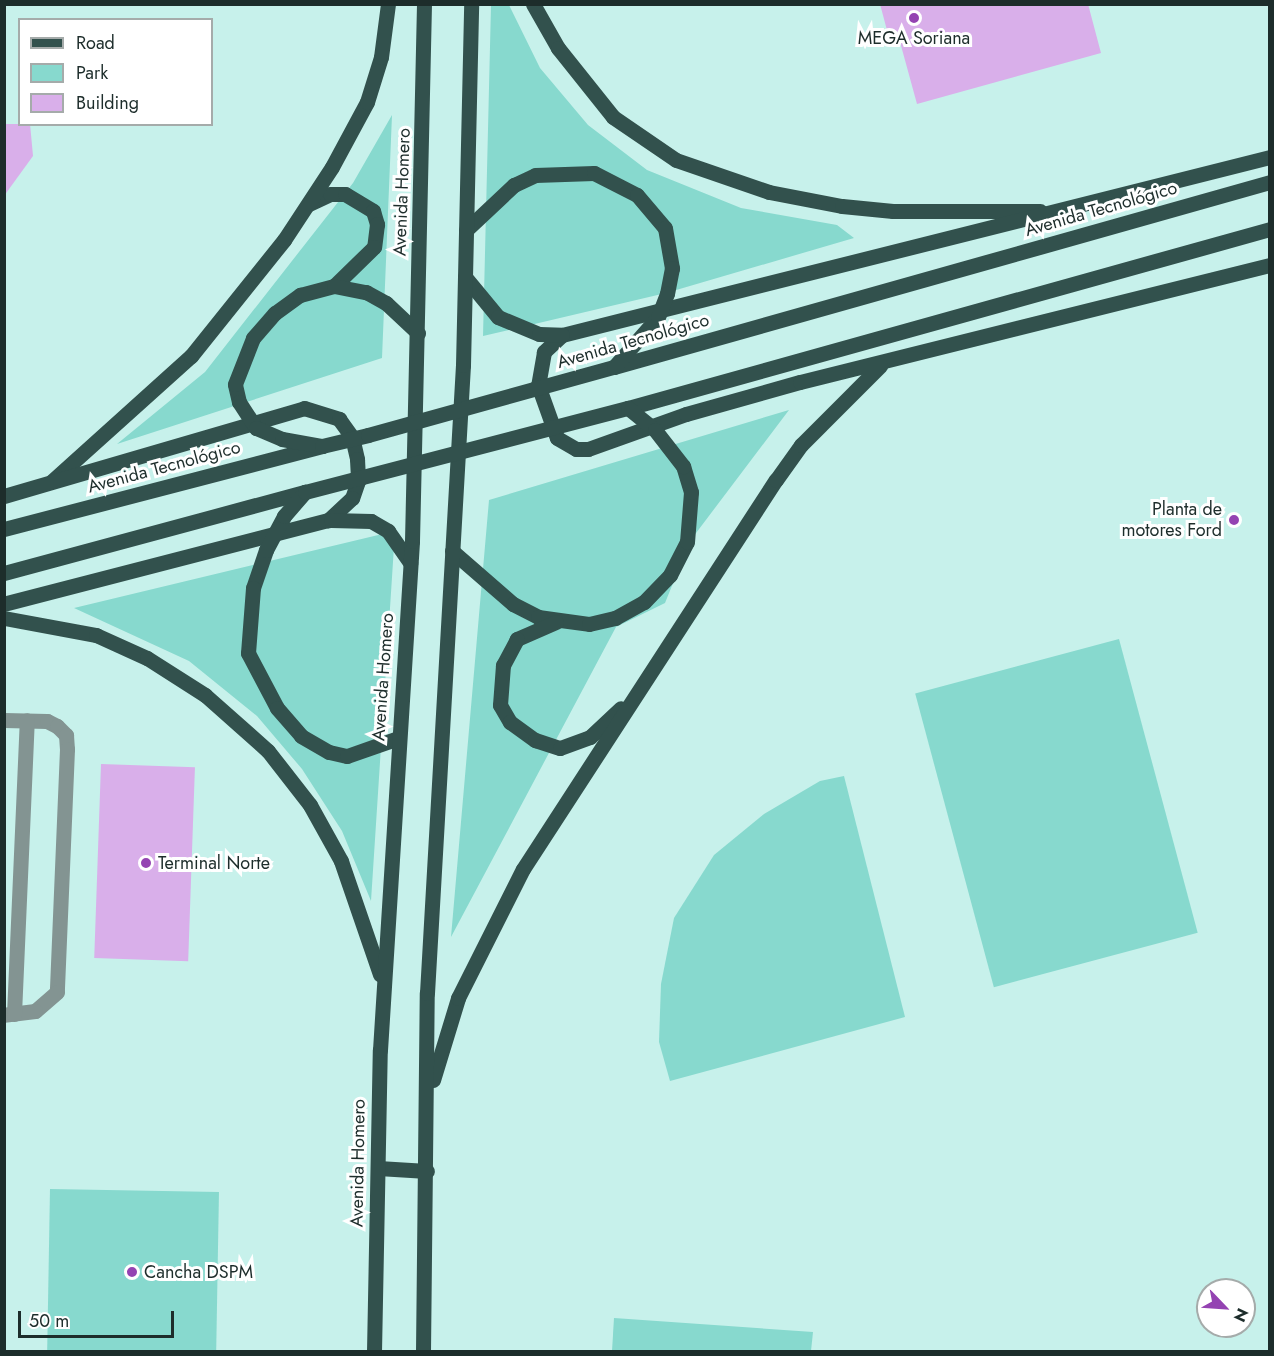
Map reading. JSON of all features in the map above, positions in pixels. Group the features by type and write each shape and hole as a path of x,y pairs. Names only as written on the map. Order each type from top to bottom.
{"main road":[{"path":"48,484 191,356 306,206 367,102 378,68 388,4"},
{"name":"Avenida Homero","path":"374,1352 383,986 412,542 424,4"},
{"path":"423,1352 428,1171 431,895 454,529 465,277 471,4"},
{"path":"533,4 558,48 613,117 650,145 709,173 768,192 842,206 928,212 1067,211"},
{"path":"465,277 498,317 539,334 562,334 1067,211 1269,157"},
{"path":"466,230 514,185 536,175 594,173 637,195 664,228 672,268 667,294 646,332 614,367"},
{"name":"Avenida Tecnológico","path":"4,529 322,447 614,367 1269,182"},
{"path":"306,206 330,194 345,194 373,211 378,235 374,247 334,286"},
{"path":"4,573 628,408 1269,228"},
{"path":"562,334 544,352 538,385 557,438 576,449 800,382 880,366 1269,265"},
{"path":"322,447 268,435 247,418 239,402 235,384 253,338 300,295 334,286 366,292 386,303 418,333"},
{"path":"428,1095 458,998 485,938 523,869 801,445 880,366"},
{"path":"4,496 304,408 321,410 339,419 352,437 357,459 358,482 352,498 328,520"},
{"path":"452,550 513,604 556,622 589,624 615,618 644,602 670,575 687,542 693,518 683,466 655,430 628,408"},
{"path":"305,492 284,516 266,550 253,588 248,653 277,708 301,736 330,752 347,756 398,738"},
{"path":"4,604 328,520 371,521 388,531 410,563"},
{"path":"4,618 96,635 147,658 205,695 268,751 310,805 341,861 383,986"},
{"path":"556,622 517,639 503,665 500,705 510,722 535,740 560,748 590,737 654,669"},
{"path":"378,1168 428,1171"}],"street":[{"path":"4,720 27,720 47,721 66,735 57,992 48,1004 9,1014 27,720"}],"green space":[{"path":"491,5 509,5 540,68 588,125 647,170 741,208 837,225 854,238 666,293 483,336"},
{"path":"392,115 382,358 117,444 205,372 353,183"},
{"path":"789,410 690,541 665,603 616,627 451,937 489,500"},
{"path":"395,531 371,901 342,831 302,769 257,716 189,661 74,608"},
{"path":"1119,639 1198,933 994,987 915,694"},
{"path":"844,776 905,1017 670,1081 659,1042 661,984 674,918 714,855 764,814 820,781"},
{"name":"Cancha DSPM","path":"50,1189 219,1192 216,1352 47,1351"},
{"path":"614,1318 813,1332 811,1351 612,1351"}],"building":[{"path":"880,4 1088,4 1101,53 917,104 897,31 888,34"},
{"path":"4,124 30,126 33,156 4,196"},
{"name":"Terminal Norte","path":"101,764 195,767 188,961 94,958"}],"place":[{"name":"MEGA Soriana","path":"914,18"},
{"name":"Planta de motores Ford","path":"1234,520"},
{"name":"Terminal Norte","path":"146,863"},
{"name":"Cancha DSPM","path":"132,1272"}]}
